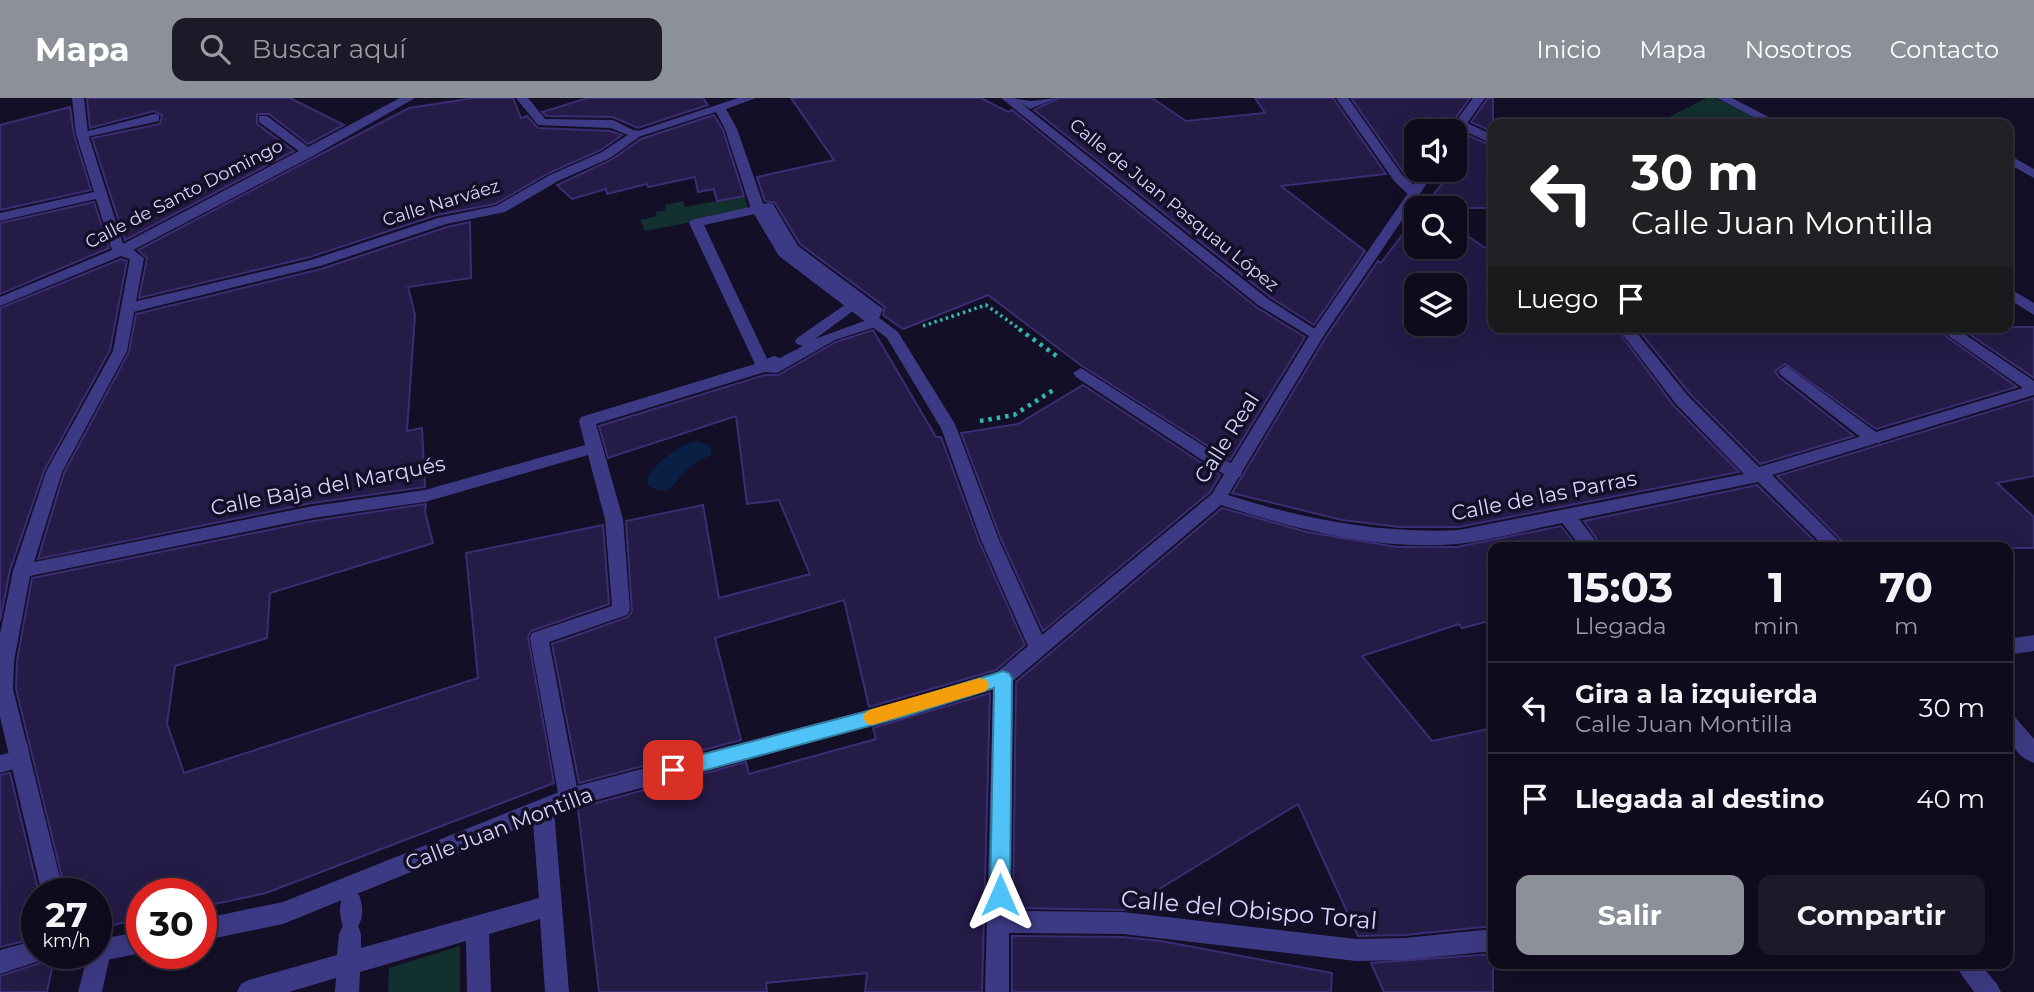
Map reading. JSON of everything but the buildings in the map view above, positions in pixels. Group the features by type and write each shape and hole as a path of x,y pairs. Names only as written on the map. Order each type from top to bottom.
{"street":[{"path":"48,878 10,761 2,662 22,572 54,472 120,351 137,258 130,253 119,252 82,134 78,98"},
{"name":"Calle de Santo Domingo","path":"0,302 119,252 409,98"},
{"path":"522,98 542,122 613,124 635,134"},
{"name":"Calle Narváez","path":"129,308 314,262 443,221 500,209 554,178 606,155 635,134 750,98"},
{"path":"1014,98 1030,105 1051,98"},
{"name":"Calle de Juan Pasquau López","path":"1014,98 1263,302 1317,335"},
{"path":"1342,98 1399,179 1415,193"},
{"path":"1464,119 1479,98"},
{"path":"1723,98 1766,119"},
{"path":"719,107 731,129 758,209 784,253 893,335 949,428 990,540 1038,647"},
{"path":"82,134 155,118"},
{"name":"Calle de Santo Domingo","path":"263,119 309,153"},
{"path":"1467,131 1488,138"},
{"path":"2013,162 2034,174"},
{"name":"Calle Real","path":"1003,678 1218,498 1317,335 1422,182"},
{"path":"0,217 102,194"},
{"path":"768,207 793,249 876,309 872,317 870,324 830,337 772,369 761,362 695,223 768,207"},
{"path":"2013,296 2034,310"},
{"path":"569,798 540,638 621,610 614,519 587,421 767,366 854,305"},
{"path":"1629,333 1682,400 1749,469 1768,480 1831,542"},
{"path":"1952,333 2034,389"},
{"path":"1786,371 1874,439"},
{"path":"1080,373 1234,473"},
{"name":"Calle de las Parras","path":"1218,498 1254,510 1332,527 1438,539 1749,479 2034,389"},
{"name":"Calle Baja del Marqués","path":"22,572 313,512 425,496 594,448"},
{"path":"1566,516 1587,542"},
{"path":"2013,646 2034,643"},
{"path":"997,992 1003,678"},
{"name":"Calle Juan Montilla","path":"217,927 283,914 569,798 906,708 1003,678"},
{"path":"2013,729 2034,754"},
{"path":"543,810 557,992"},
{"path":"249,992 551,905"},
{"path":"347,992 351,919"},
{"name":"Calle del Obispo Toral","path":"1000,922 1123,923 1356,950 1405,949 1488,941"},
{"path":"477,927 479,992"},
{"path":"0,962 21,956"},
{"path":"90,992 94,969"},
{"path":"1969,969 1989,992"}],"path":[{"path":"893,335 986,305 1080,373 1014,415 949,428"}],"green space":[{"path":"1707,98 1715,98 1759,119 1669,119 1667,118"},
{"path":"744,196 749,211 645,231 640,220 657,216 656,212 666,210 665,205 683,201 685,207"},
{"path":"460,946 460,992 388,992 389,968"}],"water":[{"path":"698,441 711,446 711,454 694,463 668,489 663,491 648,485 647,479 662,460 683,446"}],"slow traffic":[{"path":"872,717 980,685"}],"route":[{"path":"673,770 906,708 1003,678 1000,895"}]}
